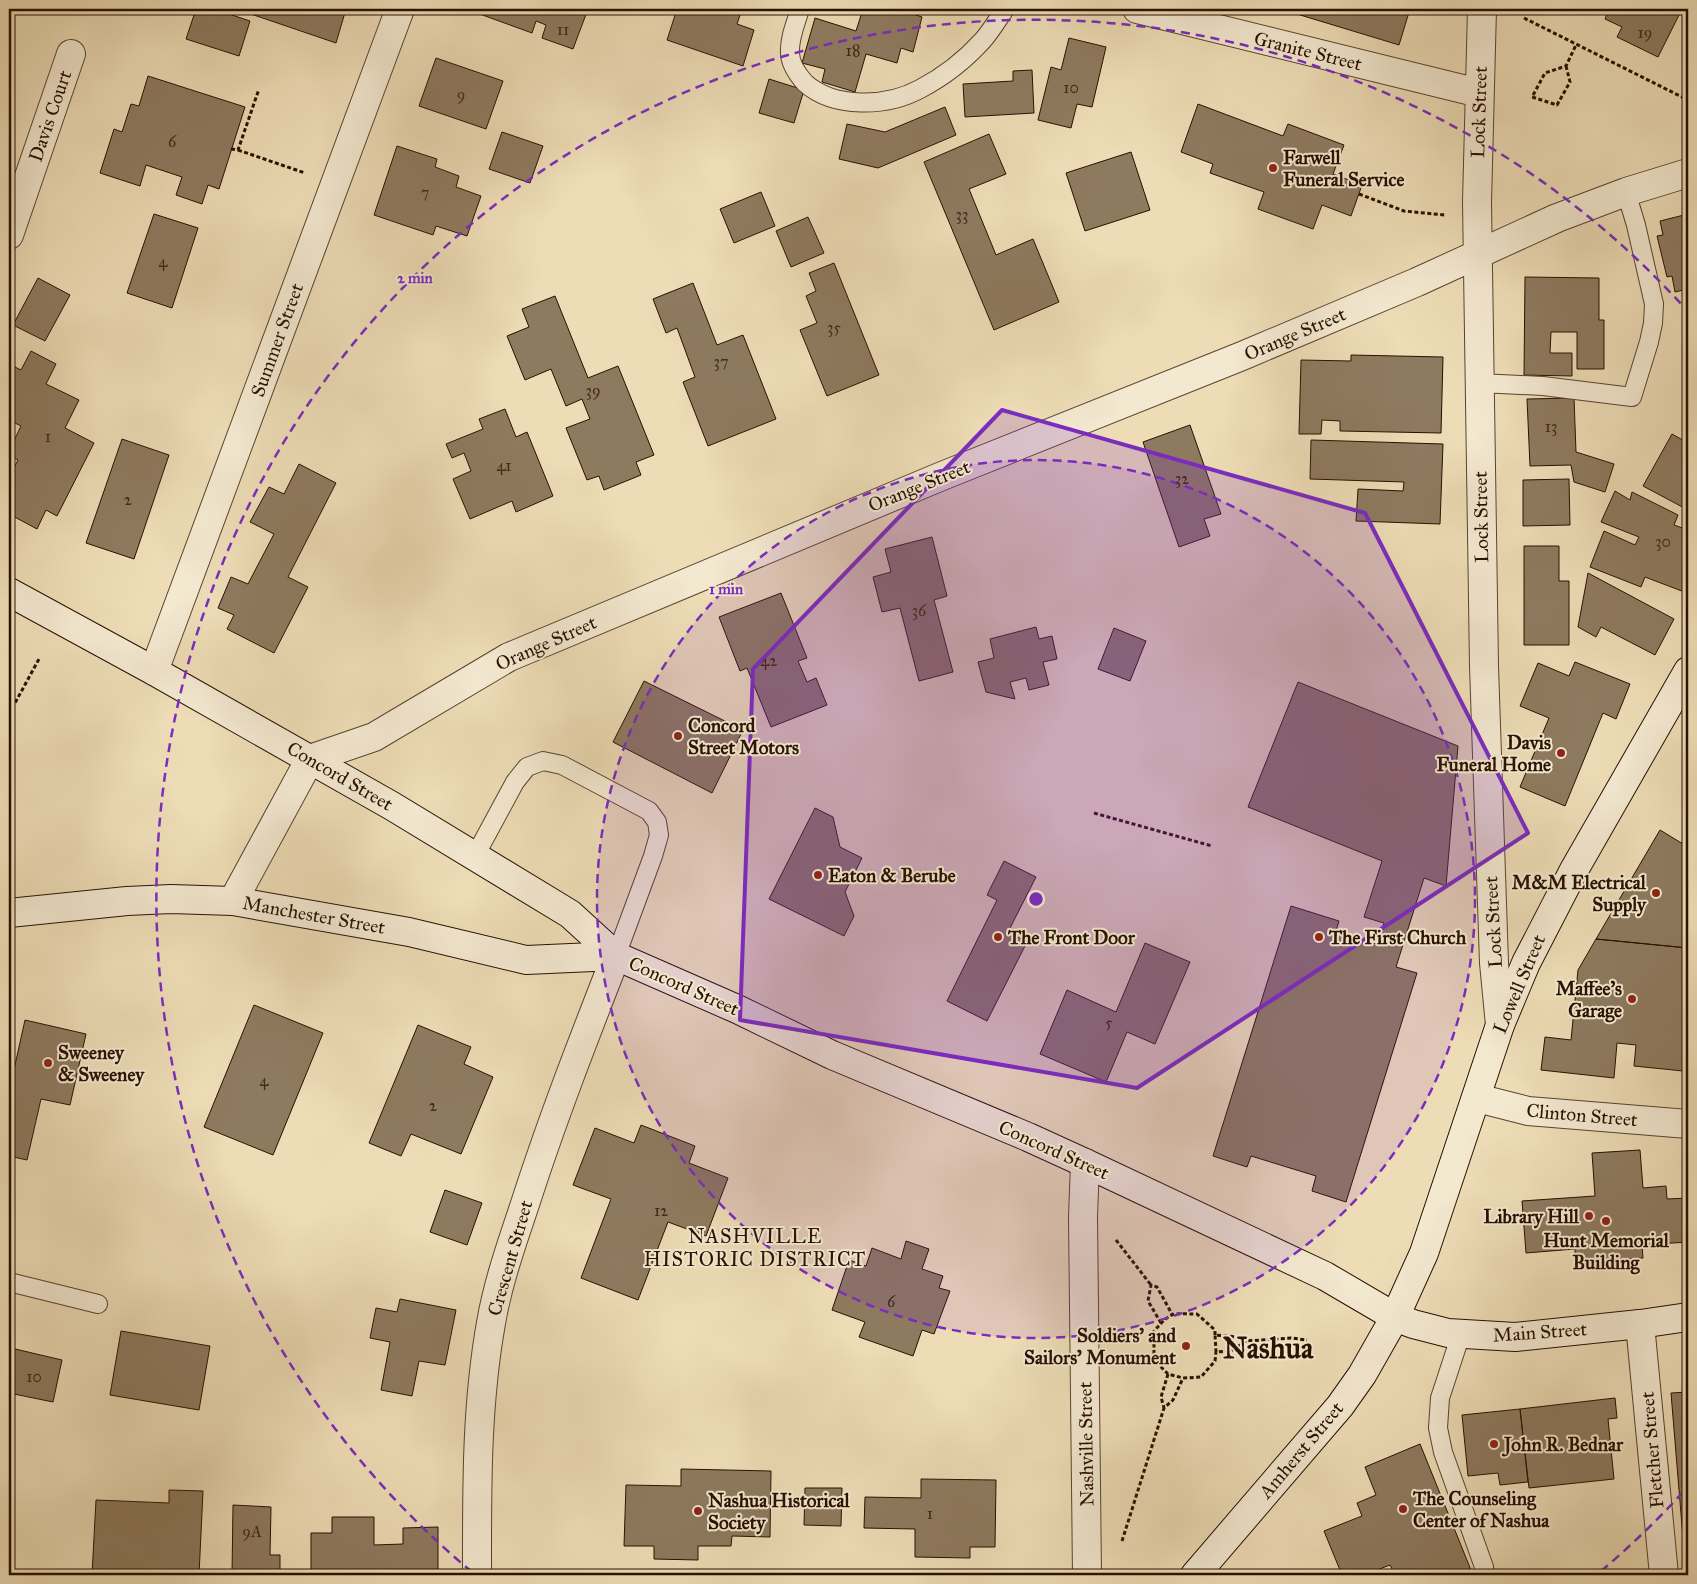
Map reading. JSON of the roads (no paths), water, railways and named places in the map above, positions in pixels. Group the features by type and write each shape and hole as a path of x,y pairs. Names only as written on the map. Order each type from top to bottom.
{"street":[{"name":"Summer Street","path":"154,671 400,9"},
{"name":"Granite Street","path":"1136,9 1479,93"},
{"name":"Lock Street","path":"1482,9 1477,160 1484,676 1494,963 1500,1025"},
{"name":"Davis Court","path":"9,235 71,54"},
{"name":"Orange Street","path":"310,759 374,737 509,657 942,476 1242,356 1416,282 1557,218 1626,192 1688,173"},
{"name":"Concord Street","path":"9,592 310,759 475,856 570,914 616,956 738,1009 832,1055 1028,1137 1085,1163 1325,1276 1395,1316"},
{"name":"Lowell Street","path":"1395,1316 1424,1252 1500,1025 1526,963 1549,917 1688,671"},
{"path":"234,901 310,759"},
{"name":"Manchester Street","path":"9,913 126,901 171,899 234,901 408,932 526,960 616,956"},
{"name":"Crescent Street","path":"477,1575 477,1452 482,1381 491,1322 502,1275 546,1137 616,956"},
{"name":"Clinton Street","path":"1477,1098 1528,1111 1688,1124"},
{"name":"Nashville Street","path":"1085,1163 1083,1217 1088,1575"},
{"name":"Main Street","path":"1395,1316 1434,1330 1461,1334 1515,1337 1688,1317"},
{"name":"Amherst Street","path":"1195,1575 1340,1406 1362,1374 1395,1316"},
{"name":"Fletcher Street","path":"1640,1324 1664,1575"}],"lane":[{"path":"800,9 792,34 790,54 797,75 813,89 833,99 853,103 886,101 919,90 952,70 984,40 1004,9"},
{"path":"1480,382 1543,386 1632,397 1649,342 1654,304 1636,225 1626,192"},
{"path":"475,856 514,782 528,768 543,761 562,765 649,811 657,822 659,835 616,956"},
{"path":"9,1282 98,1304"},
{"path":"1461,1334 1440,1398 1438,1428 1443,1452 1486,1575"}],"place":[{"name":"Farwell Funeral Service","path":"1273,168"},
{"name":"Concord Street Motors","path":"678,736"},
{"name":"Davis Funeral Home","path":"1561,753"},
{"name":"Eaton & Berube","path":"818,875"},
{"name":"M&M Electrical Supply","path":"1656,893"},
{"name":"The Front Door","path":"998,937"},
{"name":"The First Church","path":"1319,937"},
{"name":"Maffee's Garage","path":"1632,999"},
{"name":"Sweeney & Sweeney","path":"48,1063"},
{"name":"Library Hill","path":"1589,1216"},
{"name":"Hunt Memorial Building","path":"1606,1221"},
{"name":"Soldiers' and Sailors' Monument","path":"1186,1346"},
{"name":"John R. Bednar","path":"1494,1444"},
{"name":"The Counseling Center of Nashua","path":"1403,1509"},
{"name":"Nashua Historical Society","path":"698,1511"}],"district":[{"name":"NASHVILLE HISTORIC DISTRICT","path":"755,1248"},
{"name":"Nashua","path":"1268,1348"}]}
